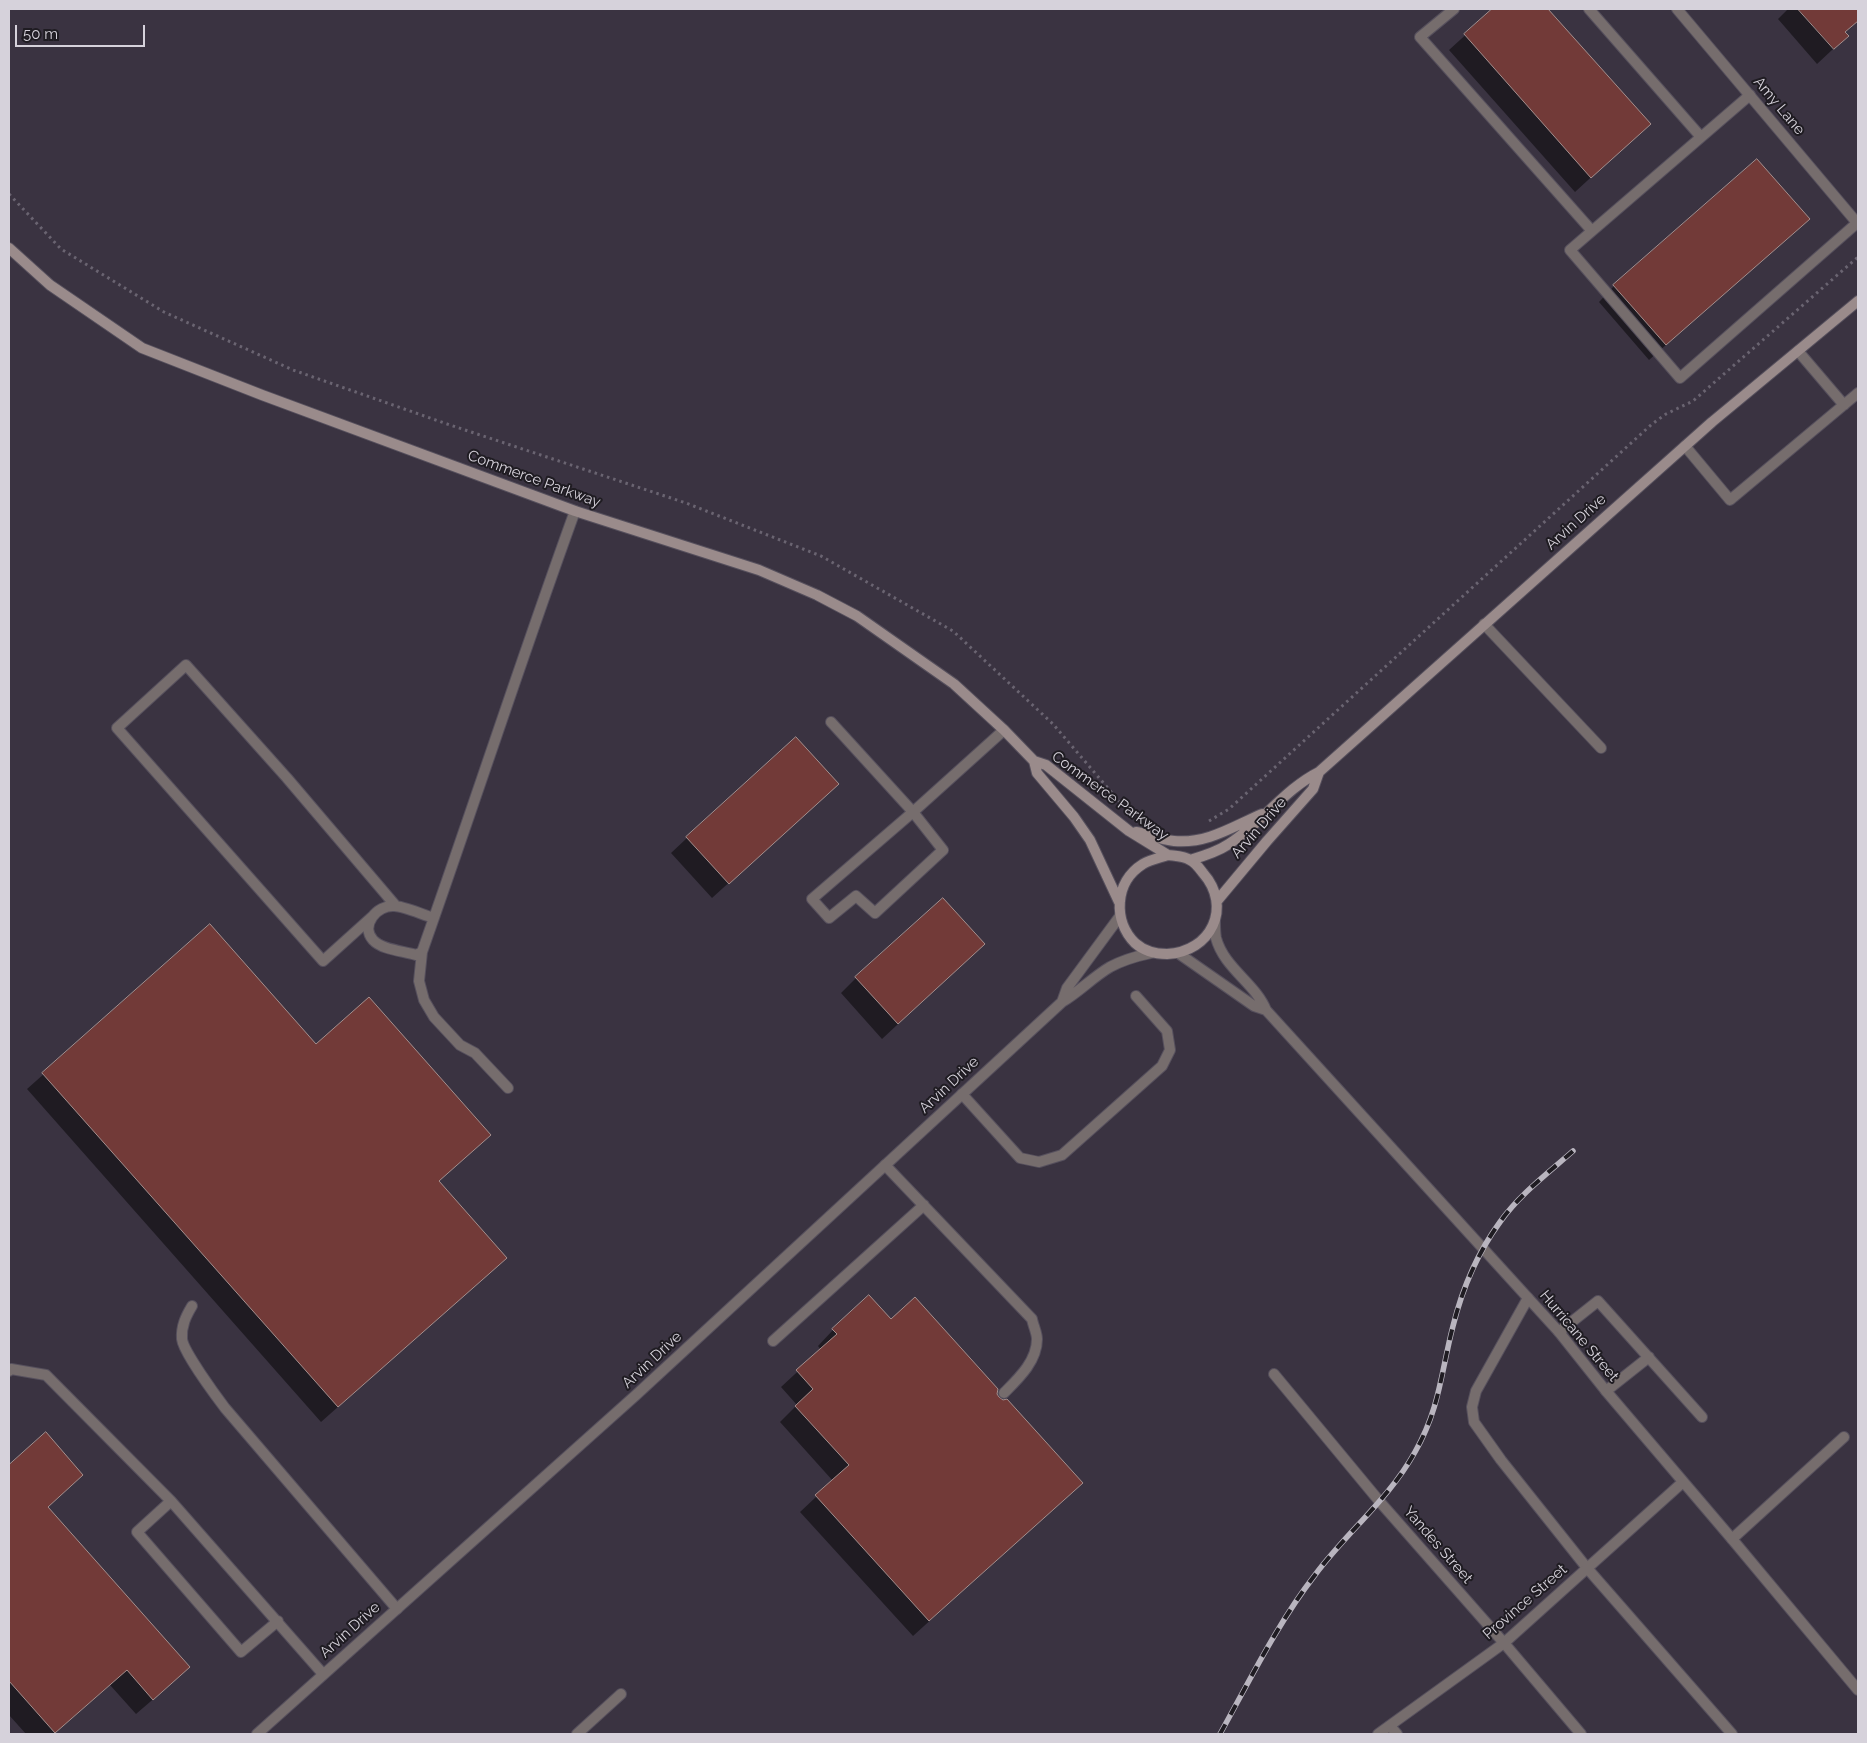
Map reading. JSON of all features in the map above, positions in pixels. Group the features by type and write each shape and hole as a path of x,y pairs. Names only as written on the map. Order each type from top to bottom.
{"street":[{"path":"1454,9 1420,38 1592,231"},
{"path":"1589,9 1701,137"},
{"name":"Amy Lane","path":"1677,9 1858,223"},
{"path":"1750,95 1570,250 1680,378 1858,223"},
{"name":"Commerce Parkway","path":"9,248 50,285 142,348 271,399 575,511 759,570 825,599 857,616 954,684 1004,730 1034,761 1046,765 1129,830 1168,855"},
{"name":"Arvin Drive","path":"1168,855 1190,860 1212,854 1230,844 1304,779 1319,772 1685,446 1858,301"},
{"path":"1798,351 1844,405"},
{"path":"1685,446 1730,500 1858,393"},
{"path":"508,1088 475,1053 460,1045 434,1017 424,1000 419,981 422,952 531,631 575,511"},
{"path":"1484,624 1601,748"},
{"path":"395,905 186,665 117,728 324,961 380,908 395,905 434,918"},
{"path":"831,722 913,812 943,850 875,912 856,896 829,918 812,899 913,812 1004,730"},
{"name":"Commerce Parkway","path":"1034,761 1037,773 1074,817 1090,840 1119,902"},
{"name":"Arvin Drive","path":"1217,901 1267,840 1313,789 1319,772"},
{"path":"1129,830 1172,841 1192,841 1230,830 1272,809"},
{"path":"1151,953 1140,947 1124,928 1120,916 1119,902 1125,882 1133,873 1142,865 1168,855"},
{"path":"1190,860 1208,878 1214,889 1217,901 1215,922"},
{"path":"373,916 369,924 369,932 373,940 380,945 416,955 422,952"},
{"name":"Arvin Drive","path":"1062,1002 1067,988 1120,916"},
{"name":"Arvin Drive","path":"256,1734 636,1395 1062,1002 1075,995 1110,968 1126,960 1151,953 1178,953 1200,942 1209,933 1215,922"},
{"name":"Hurricane Street","path":"1215,922 1216,938 1222,951 1242,978 1262,999 1266,1010 1425,1182 1559,1332 1858,1690"},
{"name":"Hurricane Street","path":"1178,953 1254,1006 1266,1010"},
{"path":"962,1094 1020,1158 1039,1162 1062,1155 1162,1066 1170,1050 1167,1031 1136,996"},
{"path":"885,1165 1032,1319 1037,1338 1032,1359 1021,1376 1004,1393"},
{"path":"773,1341 924,1205"},
{"path":"1528,1298 1476,1392 1472,1407 1474,1422 1501,1460 1587,1568 1732,1734"},
{"path":"1559,1332 1598,1301 1702,1416"},
{"path":"192,1306 182,1324 182,1341 203,1377 225,1408 397,1608"},
{"path":"1606,1390 1649,1358"},
{"path":"9,1371 11,1369 46,1375 171,1501 324,1674"},
{"name":"Yandes Street","path":"1274,1374 1380,1502 1581,1734"},
{"path":"1732,1538 1844,1437"},
{"name":"Province Street","path":"1378,1734 1504,1643 1683,1482"},
{"path":"171,1501 137,1532 242,1652 278,1622"},
{"path":"577,1734 621,1694"},
{"path":"1390,1726 1397,1734"}],"path":[{"path":"9,194 61,249 164,312 293,370 450,425 686,503 821,556 952,631 1053,724 1124,807 1135,816"},
{"path":"1206,823 1229,810 1652,424 1666,414 1693,401 1858,257"}],"building":[{"path":"1492,9 1548,9 1651,124 1591,178 1464,34"},
{"path":"1798,9 1858,9 1858,21 1845,32 1849,36 1834,49"},
{"path":"1757,159 1810,219 1666,345 1613,285"},
{"path":"796,737 839,784 729,884 686,837"},
{"path":"943,898 985,944 898,1024 855,977"},
{"path":"210,924 316,1044 369,997 491,1135 439,1181 507,1258 338,1407 42,1073"},
{"path":"869,1295 891,1319 915,1297 998,1389 997,1394 999,1397 1003,1400 1007,1399 1083,1483 929,1621 815,1495 849,1465 795,1406 813,1389 796,1370 837,1334 832,1329"},
{"path":"46,1432 83,1475 48,1507 190,1667 153,1700 127,1670 55,1733 9,1681 9,1465"}],"railway":[{"path":"1220,1734 1264,1653 1301,1594 1327,1559 1393,1485 1415,1452 1435,1405 1461,1299 1478,1259 1492,1234 1525,1193 1573,1151"}]}
